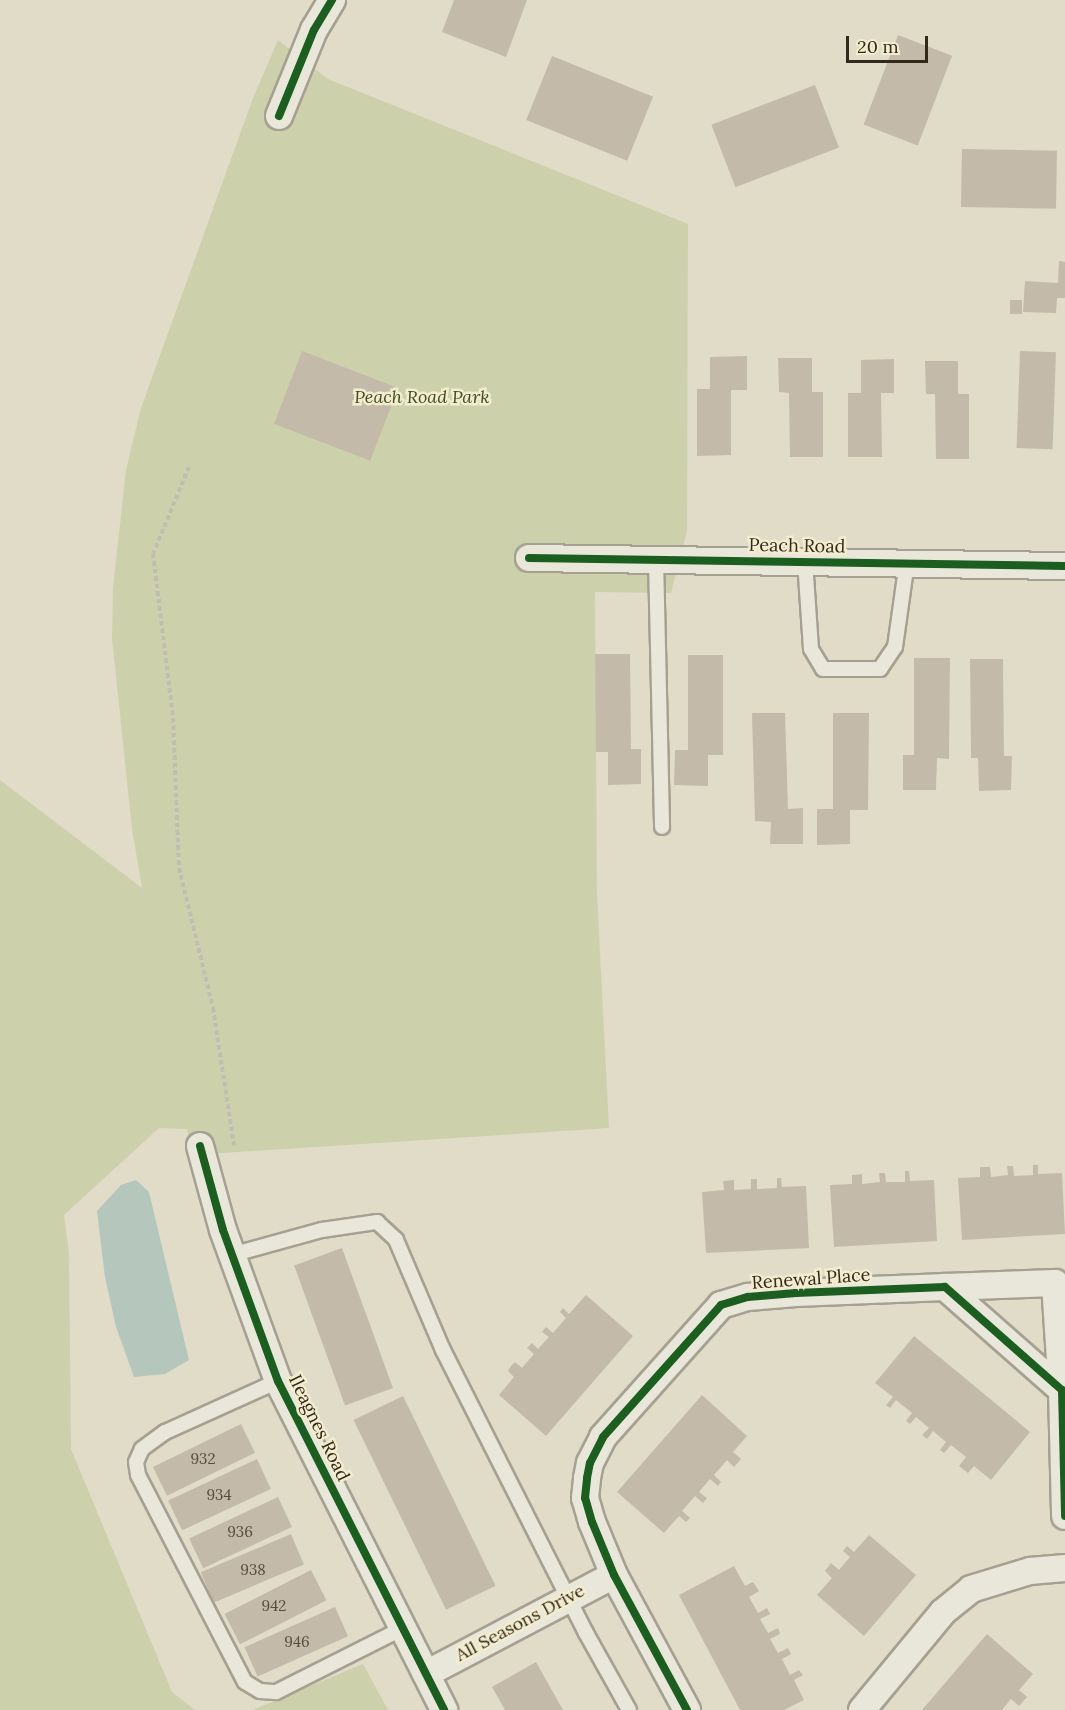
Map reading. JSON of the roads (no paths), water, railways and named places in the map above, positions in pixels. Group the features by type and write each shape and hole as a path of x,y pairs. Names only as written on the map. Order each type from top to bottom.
{"street":[{"path":"279,116 315,30 332,0"},
{"name":"Peach Road","path":"529,558 1065,566"},
{"name":"Ileagnes Road","path":"200,1146 231,1256 278,1381 401,1629 444,1710"},
{"name":"Renewal Place","path":"687,1710 614,1575 591,1522 585,1498 590,1463 603,1437 721,1305 748,1298 796,1293 1055,1283 1062,1389"},
{"path":"945,1287 1062,1389 1065,1516"},
{"path":"861,1710 943,1612 971,1589 1030,1571 1065,1568"},
{"name":"All Seasons Drive","path":"426,1674 568,1597 614,1575"}],"lane":[{"path":"656,559 662,827"},
{"path":"805,561 811,649 823,669 880,669 895,647 907,562"},
{"path":"231,1256 322,1230 377,1222 396,1240 443,1350 568,1597 629,1710"},
{"path":"278,1381 165,1432 142,1449 136,1462 138,1475 245,1682 260,1691 276,1692 401,1629"}],"park label":[{"name":"Peach Road Park","path":"422,397"}]}
